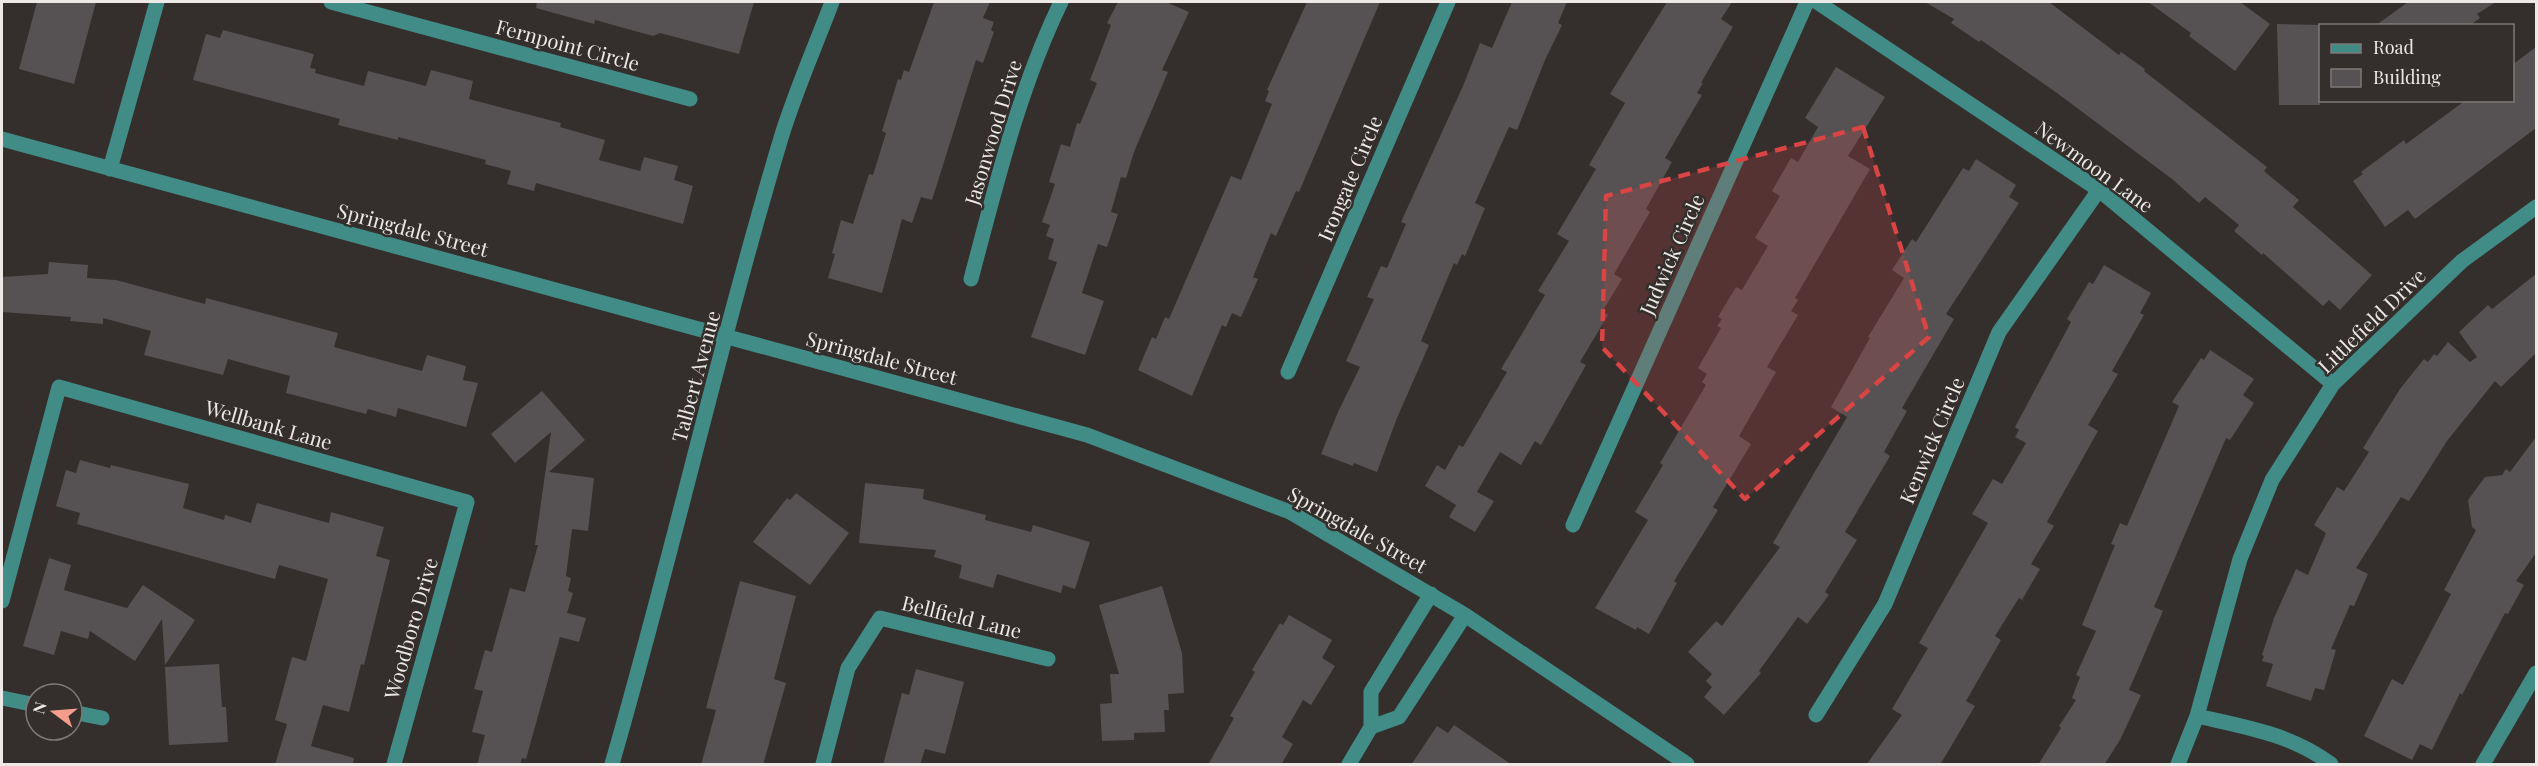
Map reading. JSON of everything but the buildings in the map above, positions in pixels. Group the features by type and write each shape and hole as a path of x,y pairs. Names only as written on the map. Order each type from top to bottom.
{"street":[{"path":"110,169 157,2"},
{"name":"Fernpoint Circle","path":"331,2 690,99"},
{"name":"Talbert Avenue","path":"612,765 651,632 727,336 782,135 832,2"},
{"name":"Jasonwood Drive","path":"971,279 1005,152 1046,33 1061,2"},
{"name":"Irongate Circle","path":"1288,372 1448,2"},
{"name":"Judwick Circle","path":"1573,525 1807,2"},
{"name":"Newmoon Lane","path":"1817,2 2099,190 2333,384"},
{"name":"Springdale Street","path":"2,139 1087,435 1290,512 1465,615 1687,765"},
{"name":"Kenwick Circle","path":"1816,715 1885,604 1999,332 2099,190"},
{"name":"Littlefield Drive","path":"2178,765 2197,716 2240,559 2256,519 2272,480 2333,384 2462,261 2536,207"},
{"name":"Wellbank Lane","path":"2,601 59,387 467,502"},
{"name":"Woodboro Drive","path":"394,765 467,502"},
{"path":"1349,765 1371,727 1371,692 1431,594"},
{"path":"1371,727 1399,717 1465,615"},
{"name":"Bellfield Lane","path":"823,765 849,668 880,618 1048,659"},
{"path":"2483,765 2536,672"},
{"path":"2,698 24,703"},
{"path":"84,714 102,718"},
{"path":"2197,716 2269,733 2311,749 2331,765"}],"highlighted area":[{"path":"1863,127 1929,337 1745,499 1602,347 1606,196"}]}
